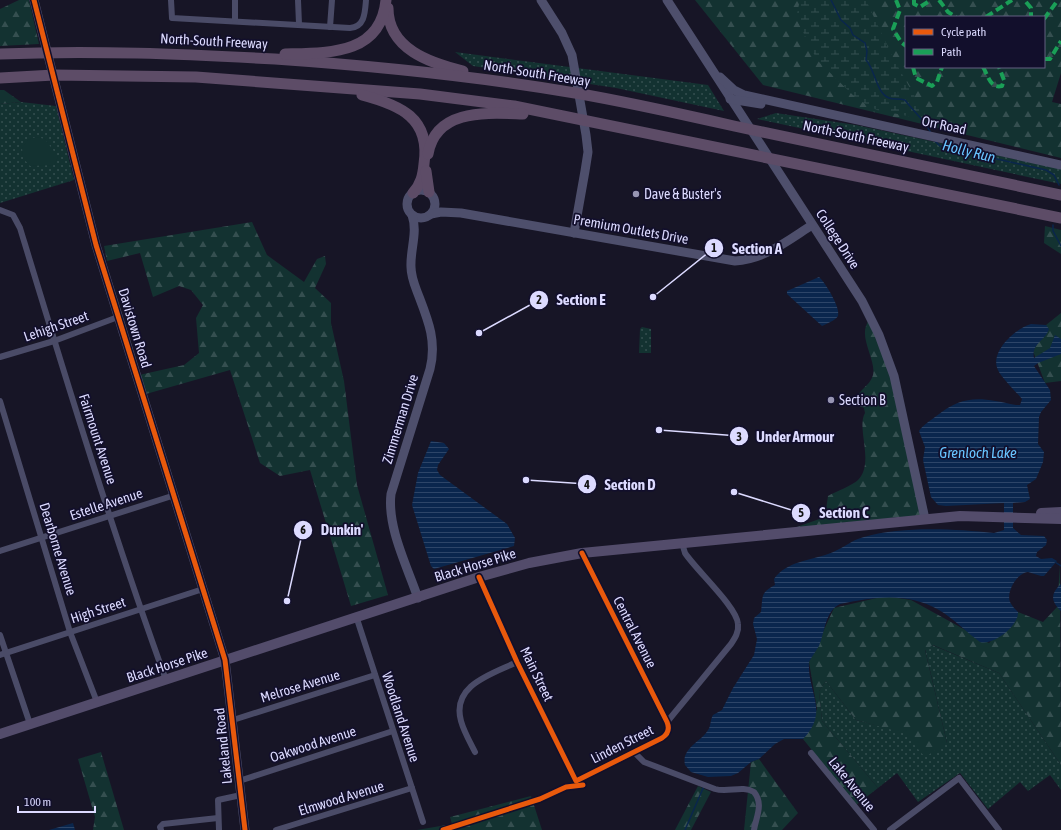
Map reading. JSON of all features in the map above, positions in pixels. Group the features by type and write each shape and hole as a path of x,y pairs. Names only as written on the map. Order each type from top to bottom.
{"highway":[{"path":"236,57 314,53 339,50 353,46 363,42 374,33 380,25 384,17 386,0"},
{"path":"389,0 388,15 391,27 402,44 414,53 448,67 516,83"},
{"name":"North-South Freeway","path":"0,54 143,52 236,57 375,67 516,83 578,93 685,114 1061,195"},
{"path":"0,78 54,75 188,76 420,94 514,106 786,160 1061,218"},
{"path":"304,84 384,100 395,105 413,119 422,131 426,145 422,179 413,193"},
{"path":"431,195 426,177 429,151 437,133 447,124 463,116 479,113 559,116"}],"main road":[{"name":"Black Horse Pike","path":"1038,516 1061,512"},
{"name":"Black Horse Pike","path":"0,734 479,577 524,564 582,553 925,519 978,516 1038,516 1061,519"}],"street":[{"name":"Davistown Road","path":"34,0 96,245 175,495 225,660"},
{"path":"171,0 172,18 350,28 360,25 365,14 366,0"},
{"path":"235,0 235,21"},
{"path":"298,0 299,24"},
{"path":"330,27 332,0"},
{"path":"541,0 567,42 572,55 586,135 588,152 586,171 574,233"},
{"name":"College Drive","path":"667,0 773,166 862,301 887,352 896,384 925,519"},
{"name":"Orr Road","path":"710,68 729,86 739,93 820,113 1061,165"},
{"name":"Orr Road","path":"730,99 820,113"},
{"path":"420,190 431,195 435,207 428,216 420,218 412,215 407,204 413,193 420,190"},
{"name":"Premium Outlets Drive","path":"431,195 441,204 461,213"},
{"name":"Fairmount Avenue","path":"2,210 13,215 20,228 54,341 140,609 166,680"},
{"name":"Premium Outlets Drive","path":"428,216 441,212 461,213 735,261 750,260 767,254 812,225"},
{"name":"Zimmerman Drive","path":"412,215 414,224 412,276 431,332 433,354 394,483 390,508 393,526 418,598"},
{"name":"Zimmerman Drive","path":"412,248 417,230 428,216"},
{"name":"Lehigh Street","path":"0,357 54,341 118,317"},
{"name":"Dearborne Avenue","path":"0,401 70,632 97,702"},
{"name":"Estelle Avenue","path":"0,551 175,495"},
{"path":"667,722 731,644 738,629 738,621 734,614 686,556 682,543"},
{"name":"Central Avenue","path":"582,553 667,722"},
{"name":"Main Street","path":"479,577 517,662 576,781"},
{"name":"High Street","path":"3,654 203,589"},
{"name":"Woodland Avenue","path":"357,618 423,822"},
{"path":"0,635 3,654 30,724"},
{"name":"Lakeland Road","path":"225,660 245,830"},
{"path":"476,752 462,727 460,716 463,696 468,688 475,682 517,662"},
{"name":"Melrose Avenue","path":"233,720 375,675"},
{"name":"Linden Street","path":"576,781 665,736 668,731 667,722"},
{"name":"Oakwood Avenue","path":"239,781 393,731"},
{"path":"634,752 644,762 704,785 723,791 743,788 754,792 758,799 759,808 754,830"},
{"name":"Lake Avenue","path":"811,753 874,830"},
{"path":"890,830 959,778 1000,830"},
{"name":"Elmwood Avenue","path":"276,830 412,788"},
{"path":"219,830 218,800 241,795"},
{"path":"161,830 160,827 163,824 218,818"}],"green space":[{"path":"19,0 29,0 39,44 0,46 0,9"},
{"path":"695,0 1061,0 1061,73 1052,102 1061,104 1061,158 763,85"},
{"path":"800,0 866,0 892,56 928,120 877,110 858,100 817,60 796,18"},
{"path":"455,52 708,85 724,111 616,88 473,66"},
{"path":"0,90 4,90 21,102 0,104"},
{"path":"21,102 56,106 74,180 0,203 0,104"},
{"path":"776,113 856,125 1061,169 1061,184 757,119"},
{"path":"36,137 45,139 58,157 54,165 30,166 23,158 22,148 28,140"},
{"path":"252,222 267,255 304,282 317,259 325,256 326,264 315,288 331,303 331,323 344,381 357,485 388,595 351,606 310,470 280,476 260,463 230,370 146,394 139,375 184,365 199,353 196,318 203,305 191,290 179,286 153,297 140,253 107,261 104,246"},
{"path":"1045,226 1061,230 1061,254 1044,243"},
{"path":"1061,313 1061,381 1045,383 1033,351 1046,325"},
{"path":"870,317 887,352 925,519 780,533 825,517 828,496 856,482 863,473 865,455 862,427 865,413 864,408 859,406 858,396 871,380 873,375 873,365 865,337 867,324"},
{"path":"642,327 651,329 651,353 639,353 640,329"},
{"path":"1060,565 1061,765 999,673 933,645 925,650 947,743 925,757 904,733 856,720 826,681 819,691 822,721 878,788 856,805 803,739 817,709 809,662 834,608 885,596 911,600 989,643 1018,612 1043,622 1057,607"},
{"path":"932,645 999,673 1061,765 1061,790 1050,775 1028,791 1020,782 988,809 960,773 918,802 897,773 878,788 822,721 819,691 826,681 856,720 947,743 925,649"},
{"path":"101,752 124,830 93,830 95,817 78,759"},
{"path":"759,759 798,813 782,830 744,830 751,762"},
{"path":"698,786 711,792 691,830 675,830"},
{"path":"531,796 542,830 417,830 452,824 450,817"}],"water":[{"path":"819,277 832,295 838,312 838,316 835,319 822,326 787,294 787,291"},
{"name":"Grenloch Lake","path":"1031,324 1046,325 1049,329 1045,337 1036,346 1034,358 1050,348 1055,335 1061,339 1061,354 1034,366 1050,390 1051,400 1041,412 1039,417 1038,444 1044,452 1043,462 1036,479 1027,485 1030,499 1025,502 1013,503 1013,528 1021,535 1044,536 1047,540 1046,545 1037,552 1036,556 1041,559 1052,558 1057,561 1044,576 1028,572 1016,579 1011,588 1009,598 1010,602 1018,612 1017,617 1010,629 992,641 980,642 944,613 927,604 915,600 903,598 878,598 840,604 835,607 828,617 819,646 809,662 809,673 816,711 815,720 811,729 803,739 784,739 775,744 759,759 751,762 738,773 731,776 708,777 691,772 685,765 686,754 708,730 713,715 722,710 733,688 754,655 757,639 753,624 754,618 761,612 763,596 767,590 775,585 774,579 785,568 799,562 833,552 859,538 895,531 929,529 994,533 1004,530 1004,503 946,506 938,505 931,497 923,460 925,447 919,431 922,427 946,409 965,401 983,399 1020,405 1022,399 1002,376 996,363 997,356 1006,342 1018,330"},
{"path":"431,441 444,443 449,449 438,465 437,470 440,475 507,524 515,538 514,546 434,569 431,566 412,505 418,473"},
{"path":"1061,584 1061,611 1055,604 1053,597 1055,591"},
{"path":"73,823 75,830 49,830"}],"waterway":[{"name":"Holly Run","path":"831,0 841,20 850,28 853,35 865,43 867,51 866,60 872,69 881,91 889,98 905,100 925,123 931,133"},
{"name":"Holly Run","path":"935,141 940,146 1046,170 1054,175 1059,185"},
{"name":"Holly Run","path":"1053,225 1053,231 1061,246"},
{"path":"1055,562 1061,566"},
{"path":"685,830 704,786"}],"marked path":[{"path":"896,0 900,10 893,29 901,42 905,45"},
{"path":"914,0 914,4 920,7 931,0"},
{"path":"939,0 948,12 954,16"},
{"path":"988,16 1012,0"},
{"path":"1045,18 1058,0"},
{"path":"1026,2 1031,8 1031,16"},
{"path":"1045,59 1050,59 1061,41"},
{"path":"913,68 916,78 932,86 937,82 942,68"},
{"path":"984,68 992,83 1002,86 1004,80 999,68"}],"cycle path":[{"path":"34,0 96,245 225,660 245,830"},
{"path":"479,577 517,662 576,781 662,738 666,735 668,729 667,722 582,553"},
{"path":"443,830 540,799 566,787 583,785"}],"place":[{"name":"Dave & Buster's","path":"636,194"},
{"name":"Section A","path":"653,297"},
{"name":"Section E","path":"479,333"},
{"name":"Section B","path":"831,400"},
{"name":"Under Armour","path":"659,430"},
{"name":"Section D","path":"526,480"},
{"name":"Section C","path":"734,492"},
{"name":"Dunkin'","path":"287,601"}]}
